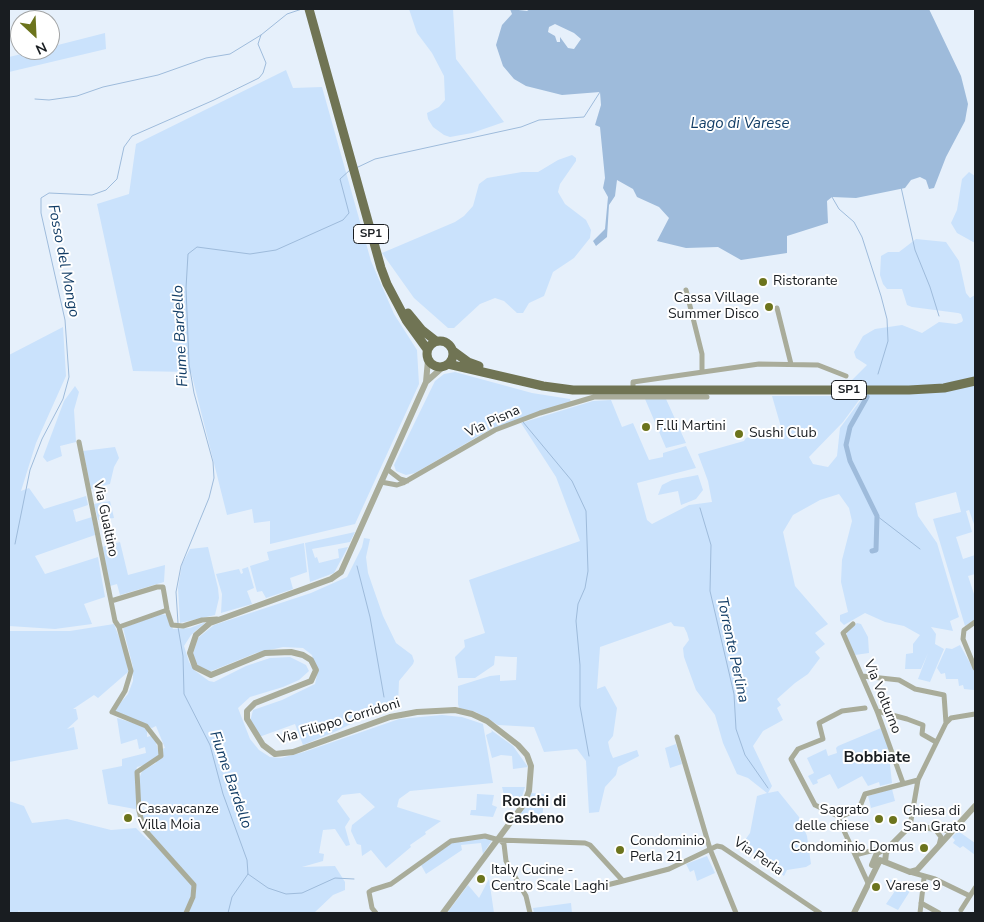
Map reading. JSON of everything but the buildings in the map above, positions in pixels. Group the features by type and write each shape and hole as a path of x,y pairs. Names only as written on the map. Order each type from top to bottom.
{"main road":[{"name":"SP1","path":"309,9 381,268 406,320 427,349"},
{"name":"SP1","path":"393,296 422,330 436,341 447,342 453,351 468,362 509,378"},
{"path":"428,360 427,349 436,341"},
{"path":"445,365 452,358 453,351"},
{"name":"SP1","path":"428,360 434,366 445,365 573,390 633,387 909,390 944,388 975,381"}],"street":[{"path":"686,290 702,354 702,371"},
{"path":"777,308 791,364"},
{"name":"Via Filippo Corridoni","path":"428,360 426,382 344,567 336,576 218,619 199,631 192,644 192,663 201,672 214,675 252,657 273,652 303,655 314,665 316,672 311,681 255,703 246,711 247,719 266,749 275,754 282,755 378,720 417,712 455,710 472,714 487,721 518,745 527,755 531,766 529,791 524,804 443,913"},
{"path":"633,387 702,371 759,364 818,365 846,376"},
{"name":"Via Filippo Corridoni","path":"426,382 445,365"},
{"name":"Via Pisna","path":"381,482 398,485 495,430 540,413 594,398 707,397"},
{"name":"Via Gualtino","path":"79,442 115,621 131,671 126,690 112,712 146,726 160,744 161,756 138,772 139,811 144,829 194,885 193,897 186,913"},
{"path":"387,468 407,481"},
{"path":"111,601 163,587 172,625 182,626 202,620 218,619"},
{"path":"118,626 167,610"},
{"path":"975,622 964,630 963,639 975,668"},
{"name":"Via Volturno","path":"853,624 843,633 877,712 903,783"},
{"path":"862,676 899,680 916,689 944,695 946,723"},
{"path":"868,883 840,817 815,805 791,759 798,749 823,739 819,723 842,711 874,705"},
{"path":"877,712 922,725 922,734 936,742"},
{"path":"854,913 868,883 891,845 910,826 918,780 946,723 951,718 975,714"},
{"path":"677,737 710,849 736,913"},
{"path":"840,817 860,809 866,794 918,780"},
{"path":"910,826 947,830 974,811"},
{"path":"910,872 920,867 959,823"},
{"path":"934,828 941,837 939,846"},
{"path":"376,913 372,908 369,892 391,884 451,841 475,836 499,840 585,843 590,845 624,881"},
{"path":"499,840 504,844 506,861 526,896 530,913"},
{"path":"855,855 891,845"},
{"path":"868,883 877,853 891,845"},
{"name":"Via Perla","path":"595,888 669,869 717,846 729,850 820,913"},
{"path":"882,861 924,878 935,879 970,896"},
{"path":"920,867 924,878 920,913"},
{"path":"961,910 975,888"},
{"path":"921,903 939,913"}],"shaded area":[{"path":"409,9 453,9 456,59 504,122 472,133 450,137 433,127 427,113 439,107 445,100 444,76 432,53 417,33"},
{"path":"105,33 106,49 60,60 60,44"},
{"path":"9,57 10,60 60,60 9,72"},
{"path":"286,70 293,88 322,87 371,261 394,314 417,350 419,384 355,524 270,544 270,521 254,523 252,509 227,515 191,372 133,371 97,204 129,194 136,144"},
{"path":"572,155 576,158 576,161 560,184 558,192 565,204 586,220 591,230 590,238 574,258 553,272 544,296 529,303 523,313 517,313 504,301 495,298 480,304 454,328 448,328 414,298 382,253 455,222 464,216 473,206 479,184 487,178 522,172 538,172 558,160"},
{"path":"969,172 975,176 975,243 957,233 951,223 957,210 962,179"},
{"path":"916,239 946,242 959,261 966,293 970,298 975,295 975,527 969,510 966,511 972,532 956,537 963,559 975,555 975,574 968,576 975,597 975,620 965,626 933,519 961,512 956,492 915,503 918,516 937,543 959,617 950,621 953,631 931,627 936,634 935,644 944,649 930,682 918,679 928,653 921,669 905,669 906,654 913,653 913,644 920,635 904,626 885,622 865,613 844,625 840,621 840,615 848,612 841,582 842,560 852,521 849,508 839,494 820,500 793,515 783,532 795,586 828,624 815,633 825,644 815,652 820,658 808,674 777,699 781,705 777,708 783,720 763,731 753,746 772,786 768,793 778,791 799,817 807,836 811,864 806,867 787,870 784,876 756,856 745,840 750,833 757,796 767,793 748,778 737,774 723,743 715,715 696,690 684,657 683,648 689,640 687,633 684,627 674,626 671,622 600,647 597,689 605,686 617,708 613,736 608,742 610,751 613,758 637,750 639,756 618,767 616,775 605,787 599,812 589,813 586,761 577,749 544,752 534,727 498,725 476,712 459,708 458,704 458,686 490,676 500,675 500,681 516,680 517,657 495,656 494,665 475,678 458,678 455,657 465,647 464,640 485,633 469,580 580,541 556,477 521,423 593,401 611,400 622,427 633,423 649,460 663,457 663,453 686,446 696,468 637,483 647,520 652,524 689,505 712,502 708,481 698,454 744,441 746,438 781,427 772,396 862,396 843,422 809,457 813,464 828,467 837,456 840,428 865,394 852,380 867,365 856,358 854,352 863,336 875,329 902,325 922,333 939,322 956,324 963,320 961,314 958,313 907,305 902,289 887,289 883,284 880,275 881,256 888,252 899,252"},
{"path":"63,327 66,376 36,443 21,491 29,488 44,509 86,496 88,505 73,510 76,522 92,517 95,535 35,556 45,574 98,557 105,597 84,604 92,624 55,629 9,626 9,355"},
{"path":"455,372 532,393 570,399 571,402 489,430 415,473 406,475 396,471 394,465 435,381 444,374"},
{"path":"75,386 79,392 74,410 76,442 60,446 62,456 47,462 43,457 64,401"},
{"path":"645,399 666,399 686,443 666,448"},
{"path":"115,447 119,458 114,467 110,484 91,489 83,451"},
{"path":"698,475 703,490 696,499 681,505 678,491 658,495 662,485 672,480"},
{"path":"110,501 114,518 98,520 94,504"},
{"path":"355,532 350,542 312,549 319,563 339,558 338,549 348,547 334,573 310,582 305,543"},
{"path":"364,538 370,539 366,557 368,573 383,616 396,643 412,655 414,661 399,681 398,705 389,710 384,707 339,730 303,745 295,724 259,737 250,722 253,710 282,700 315,684 317,675 312,655 303,648 283,647 256,653 209,672 195,664 192,657 198,638 214,625 311,593 347,577 362,547"},
{"path":"120,542 128,575 165,565 164,582 120,595 117,584 110,586 102,547"},
{"path":"304,543 307,572 290,578 293,589 266,598 262,591 257,592 250,566 269,560 267,552"},
{"path":"208,547 218,588 219,598 215,615 180,623 178,588 182,564 190,549"},
{"path":"248,567 254,588 247,591 252,604 221,613 222,594 216,574 239,569 241,574 243,573 242,569"},
{"path":"160,614 167,615 173,629 190,628 206,622 191,635 184,646 189,662 194,670 209,681 214,682 246,666 270,658 290,657 306,665 309,671 299,680 250,697 238,708 250,739 259,750 270,757 281,758 304,752 399,719 442,715 462,717 483,724 493,783 410,791 399,799 397,807 441,821 425,832 426,834 410,845 411,847 386,868 371,850 362,856 361,845 357,844 351,831 352,825 375,807 360,793 342,795 337,801 350,819 345,827 350,845 346,846 335,829 323,830 319,853 324,854 323,861 302,867 335,866 345,882 345,890 333,895 314,913 20,913 19,910 18,913 9,913 9,801 24,806 32,823 67,819 111,830 136,828 148,840 156,841 143,824 141,812 143,809 148,811 150,807 155,808 140,804 139,779 142,771 156,763 156,757 148,764 137,767 135,775 137,808 135,809 108,804 102,770 122,766 122,759 146,753 145,747 139,749 137,739 121,744 117,718 147,728 147,737 154,735 158,750 165,748 156,726 152,728 117,714 115,709 128,694 133,681 133,667 123,628"},
{"path":"857,623 861,624 868,637 869,653 855,655 847,639 847,632"},
{"path":"114,624 127,658 128,672 98,698 94,695 73,709 76,709 78,719 67,729 74,727 78,749 9,762 9,631 70,631"},
{"path":"960,645 975,672 974,690 964,689 963,685 959,686 958,679 946,679 945,673 941,674 937,668 946,648 952,649"},
{"path":"881,728 888,747 892,783 880,786 879,782 868,786 862,776 838,789 830,774 817,780 818,783 813,785 808,776 814,773 807,758 826,749 828,756 837,753 836,748 838,746"},
{"path":"491,730 513,746 528,767 513,769 512,756 501,755 492,758 486,735 492,732"},
{"path":"676,744 682,764 670,768 665,748"},
{"path":"502,787 525,787 519,806 505,799"},
{"path":"892,789 895,801 871,808 868,796"},
{"path":"531,793 544,794 542,823 516,822"},
{"path":"477,794 494,795 492,805 497,807 493,817 470,815 471,810 476,810"},
{"path":"958,831 975,843 975,855 963,846 960,848 953,843 955,840 952,837"},
{"path":"487,838 492,840 483,854 481,843 461,845 462,850 426,874 421,865 453,841"},
{"path":"707,856 715,873 697,881 694,870 690,872 686,864"},
{"path":"888,878 910,891 898,910 886,904 895,891 885,885"},
{"path":"489,879 494,913 447,913 468,885 479,898"},
{"path":"571,903 572,913 534,913 533,908"}],"water":[{"name":"Lago di Varese","path":"510,9 527,11 530,9 929,9 961,76 968,104 965,121 946,157 934,188 929,189 926,180 920,177 911,180 905,188 856,198 832,197 827,201 828,223 787,236 787,253 741,260 718,247 686,248 657,241 669,218 659,207 637,197 633,189 617,180 615,196 609,205 607,237 596,246 593,241 605,229 608,197 603,188 605,178 600,127 595,125 601,105 600,92 562,95 526,86 514,79 503,66 496,45 502,25 512,14","holes":["555,24 574,33 581,39 574,49 568,48 560,37 560,42 557,42 555,36 548,32 549,27"]}],"waterway":[{"path":"35,99 49,100 77,96 103,87 158,75 206,58 230,54 261,35 287,14 302,9"},
{"name":"Fosso del Mongo","path":"15,544 30,470 42,439 63,399 69,377 65,320 41,213 41,198 49,193 92,195 106,190 117,179 124,147 132,136 259,78 263,73 266,63 258,44 261,35"},
{"name":"Fiume Bardello","path":"356,168 375,159 521,127 539,120 584,117 600,92"},
{"name":"Fiume Bardello","path":"178,623 176,592 181,566 209,498 214,478 213,462 194,393 189,364 186,288 188,254 197,247 250,254 276,250 343,220 349,213 340,179 350,170"},
{"path":"901,187 915,250 939,316"},
{"path":"832,197 839,209 854,222 862,237 887,319 888,341 878,374"},
{"path":"867,397 850,427 846,445 850,461 877,516 876,550 872,551"},
{"path":"523,422 572,481 586,511 588,571 585,588 578,604 576,621 580,665 580,706 589,756"},
{"name":"Torrente Perlina","path":"700,508 711,545 710,591 734,694 736,729 745,755 768,788"},
{"path":"877,516 920,549"},
{"path":"357,566 370,617 384,697"},
{"name":"Fiume Bardello","path":"178,627 183,656 184,694 210,745 223,794 247,860 248,874 232,897 228,913"},
{"path":"248,874 268,888 286,894 302,893 335,878 354,879"}],"place":[{"name":"Ristorante","path":"763,282"},
{"name":"Cassa Village Summer Disco","path":"769,307"},
{"name":"F.lli Martini","path":"646,427"},
{"name":"Sushi Club","path":"739,434"},
{"name":"Casavacanze Villa Moia","path":"128,818"},
{"name":"Sagrato delle chiese","path":"879,819"},
{"name":"Chiesa di San Grato","path":"893,820"},
{"name":"Condominio Domus","path":"924,848"},
{"name":"Condominio Perla 21","path":"620,850"},
{"name":"Italy Cucine - Centro Scale Laghi","path":"481,879"},
{"name":"Varese 9","path":"876,887"}],"district":[{"name":"Bobbiate","path":"877,758"},
{"name":"Ronchi di Casbeno","path":"534,810"}]}
